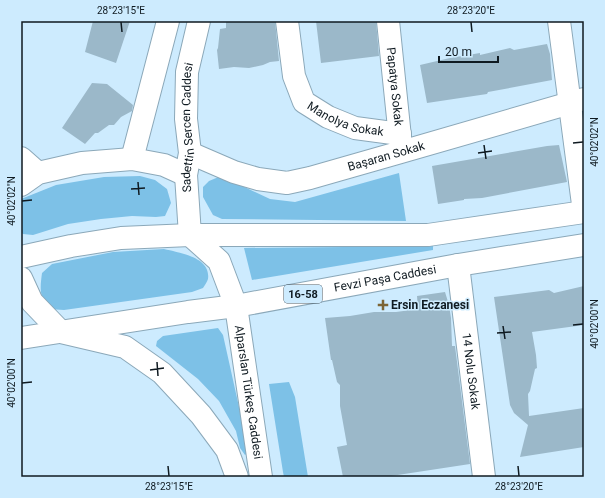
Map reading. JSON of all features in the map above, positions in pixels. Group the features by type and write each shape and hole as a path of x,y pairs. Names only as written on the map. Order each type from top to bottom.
{"street":[{"path":"132,159 168,21"},
{"name":"Sadettin Sercen Caddesi","path":"190,235 186,175 190,153 186,118 187,72 199,21"},
{"name":"Manolya Sokak","path":"287,21 294,76 304,102 328,117 355,128 401,143"},
{"name":"Papatya Sokak","path":"388,21 401,143"},
{"path":"21,257 71,246 121,238 190,235 428,235 584,212 577,101 559,21"},
{"name":"Başaran Sokak","path":"190,153 234,172 252,177 287,183 401,143 577,101"},
{"path":"21,158 30,179 82,163 132,159 164,165 186,175"},
{"name":"Alparslan Türkeş Caddesi","path":"190,235 219,261 236,306 261,477"},
{"name":"Fevzi Paşa Caddesi","path":"21,338 236,306 458,265 584,245"},
{"name":"14 Nolu Sokak","path":"458,265 484,477"},
{"path":"21,278 32,302 61,332 125,347 162,373 200,415 227,450 237,477"}],"shaded area":[{"path":"399,173 406,221 222,219 213,215 203,197 203,187 209,181 221,176 270,199 295,202"},
{"path":"140,176 155,180 167,189 171,203 165,216 132,216 101,219 68,224 33,235 23,234 21,232 21,199 56,185 104,177"},
{"path":"433,246 433,250 252,280 244,248"},
{"path":"164,249 186,254 200,261 205,266 208,272 208,279 203,288 192,292 64,310 49,309 43,300 41,288 42,273 52,264 113,252"},
{"path":"218,328 223,335 249,452 245,455 240,448 236,431 219,401 198,379 156,346 157,341 163,336"},
{"path":"289,382 295,397 308,477 284,477 283,472 269,384"}],"building":[{"path":"93,21 130,21 116,63 85,52"},
{"path":"226,21 275,21 279,61 249,68 234,67 219,69 217,50 220,29 226,28"},
{"path":"316,21 376,21 379,56 321,63"},
{"path":"547,44 550,54 552,80 488,92 487,94 427,103 420,65 480,53 480,55 510,48 514,50"},
{"path":"92,83 107,84 133,105 132,111 121,117 114,125 109,125 98,133 95,133 85,144 62,128"},
{"path":"559,145 567,182 482,198 464,199 438,204 432,166"},
{"path":"584,286 584,325 532,332 537,368 535,369 528,394 529,416 584,408 584,447 520,457 528,425 514,413 510,405 494,297 549,290 554,293"},
{"path":"445,292 451,318 452,346 455,346 470,464 391,476 343,477 337,447 347,445 340,406 340,385 337,382 331,360 325,318 374,312 396,312 418,309 417,296"}],"place":[{"name":"Ersin Eczanesi","path":"383,305"}]}
